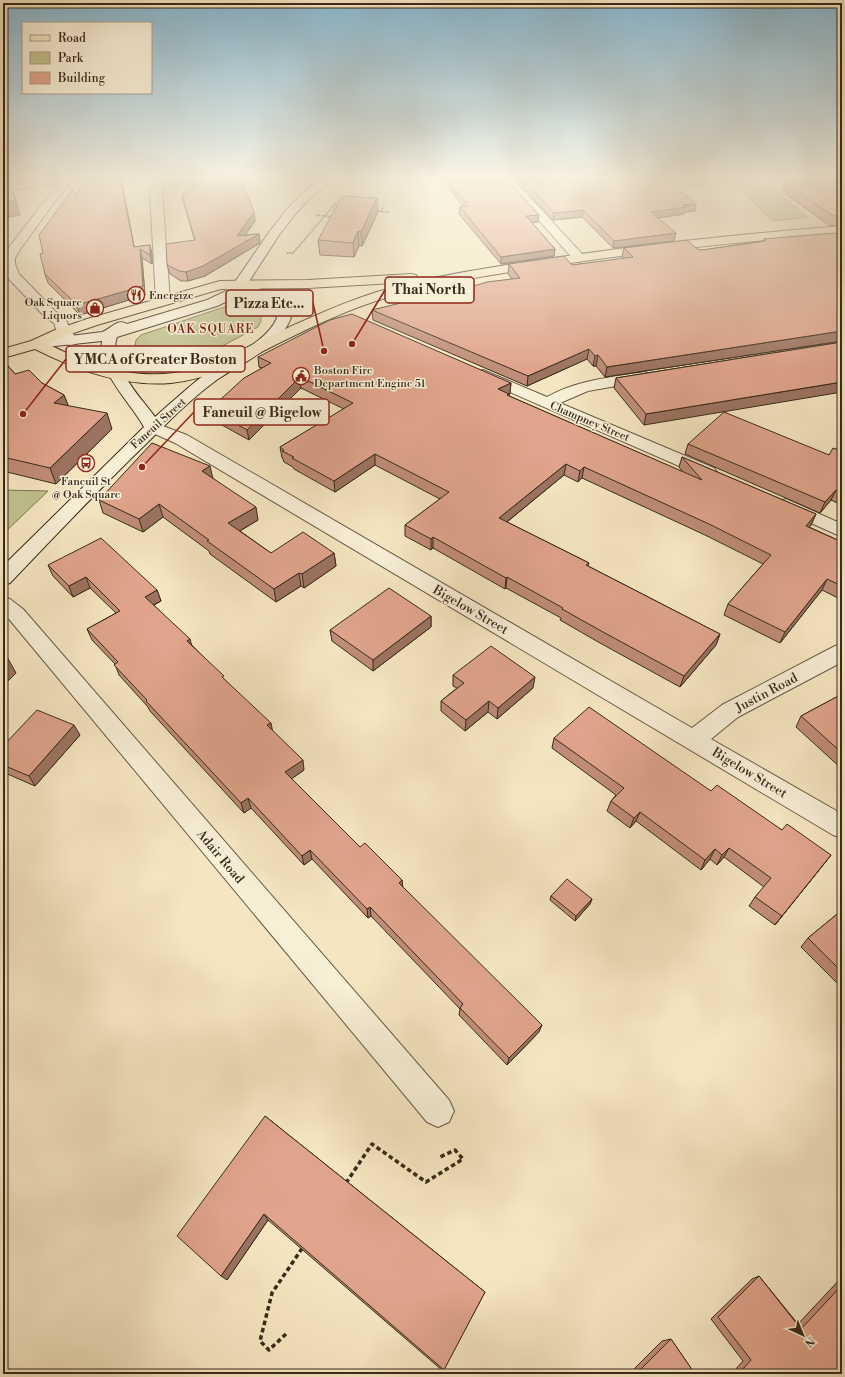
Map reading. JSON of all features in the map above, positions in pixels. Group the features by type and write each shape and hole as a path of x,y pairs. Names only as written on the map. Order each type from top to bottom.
{"main road":[{"path":"68,336 163,301 220,286 239,284 324,283 482,273 578,257 701,242"},
{"name":"Faneuil Street","path":"248,353 339,311 382,295 482,273"},
{"path":"324,283 339,286 349,294 349,304 339,311"},
{"path":"3,354 36,344 79,365 116,375 150,379 174,378 213,368 248,353"}],"street":[{"path":"19,242 6,265 13,275 51,315 60,321 68,336"},
{"path":"152,427 141,408 116,375 108,346 113,334 137,314 163,301 159,242"},
{"path":"36,344 68,336 113,334 228,296 239,284 268,242"},
{"path":"565,242 578,257"},
{"path":"239,284 267,298 280,310 284,318 282,324 273,334 248,353"},
{"path":"339,311 358,321"},
{"name":"Faneuil Street","path":"3,578 152,427 213,376 248,353"},
{"name":"Champney Street","path":"470,370 721,477"},
{"path":"548,403 563,395 584,387 658,375"},
{"name":"Bigelow Street","path":"152,427 180,439 842,827"},
{"path":"771,498 842,531"},
{"name":"Adair Road","path":"3,604 16,614 438,1111"},
{"name":"Justin Road","path":"694,739 730,711 842,652"}],"path":[{"path":"284,253 293,253 302,242"},
{"path":"342,1189 372,1144 426,1182 463,1159 455,1150 438,1158"},
{"path":"286,1334 269,1350 260,1341 272,1293 307,1241"}],"green space":[{"name":"OAK SQUARE","path":"233,304 249,307 261,315 261,321 258,327 200,358 180,364 150,361 140,356 135,346 136,340 141,335"},
{"path":"3,490 48,491 3,534"}],"building":[{"path":"41,242 133,242 134,247 150,245 150,255 140,249 143,286 77,305 45,274 40,254 43,253"},
{"path":"179,242 245,242 203,266 186,272 179,271 167,265 166,244"},
{"path":"489,242 549,242 555,249 501,257"},
{"path":"669,242 690,242 697,249 702,250 757,242 842,242 842,331 607,367 598,355 595,356 589,349 528,376 372,310 429,296 434,298 487,282 520,278 509,264 564,256 572,265 633,257 624,248"},
{"path":"352,314 511,383 498,389 509,394 507,395 702,480 682,457 816,514 806,526 842,542 842,586 827,579 785,632 728,604 771,555 709,524 584,467 580,471 566,464 499,518 589,563 586,565 720,634 684,676 507,577 506,578 433,537 431,539 405,525 449,492 375,454 334,481 282,451 284,450 280,447 353,403 300,377 247,430 210,409 244,378 271,363 258,357 330,320"},
{"path":"842,342 842,382 646,414 616,378"},
{"path":"3,360 15,374 29,370 42,383 64,395 54,403 107,413 50,468 3,457"},
{"path":"724,412 829,455 833,448 842,451 842,492 836,490 825,502 688,444"},
{"path":"152,443 210,466 202,471 256,507 228,523 271,553 303,532 334,553 302,574 299,573 274,589 207,541 209,540 159,504 139,519 99,500"},
{"path":"101,538 157,590 145,597 190,639 187,641 224,676 222,677 271,723 267,725 303,760 285,772 360,847 365,843 402,880 399,883 542,1025 509,1058 460,1008 463,1004 370,907 367,909 310,850 302,856 248,798 241,803 114,665 118,662 87,629 120,611 86,577 69,586 48,565"},
{"path":"389,588 431,616 373,660 330,630"},
{"path":"491,646 535,677 498,708 489,701 466,720 441,701 464,683 453,675"},
{"path":"842,694 842,753 801,716"},
{"path":"589,707 711,791 717,785 782,830 787,824 831,855 782,916 755,897 771,878 729,848 722,855 715,849 705,860 640,812 634,818 611,801 624,788 554,738"},
{"path":"37,710 74,725 29,776 3,765 3,746"},
{"path":"567,879 592,899 576,916 551,896"},
{"path":"842,910 842,972 808,938"},
{"path":"265,1116 485,1292 444,1370 264,1214 221,1276 177,1236"},
{"path":"759,1276 801,1329 842,1285 842,1374 745,1374 742,1370 751,1360 718,1317"},
{"path":"671,1339 695,1374 636,1374"}],"place":[{"name":"Energize","path":"136,295"},
{"name":"Oak Square Liquors","path":"95,308"},
{"name":"Thai North","path":"352,344"},
{"name":"Pizza Etc...","path":"324,351"},
{"name":"Boston Fire Department Engine 51","path":"301,376"},
{"name":"YMCA of Greater Boston","path":"23,414"},
{"name":"Faneuil St @ Oak Square","path":"86,463"},
{"name":"Faneuil @ Bigelow","path":"142,467"}],"district":[{"name":"OAK SQUARE","path":"211,329"}]}
